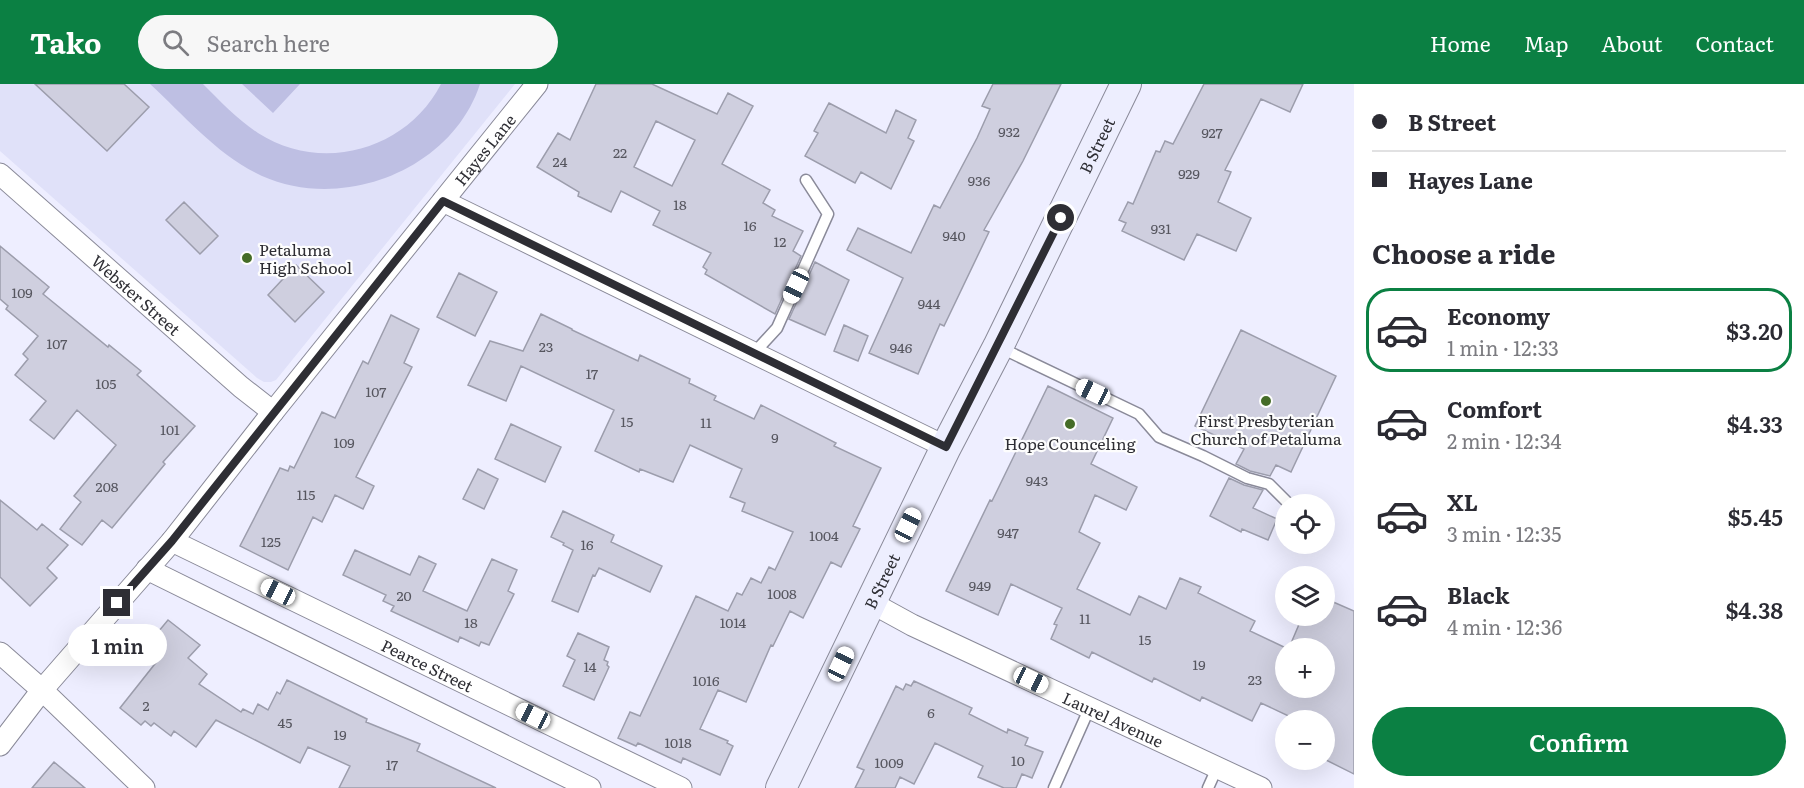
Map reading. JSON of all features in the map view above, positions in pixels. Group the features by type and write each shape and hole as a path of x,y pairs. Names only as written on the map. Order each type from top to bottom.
{"street":[{"name":"Hayes Lane","path":"0,746 42,690 172,541 537,84"},
{"name":"B Street","path":"782,788 870,602 1126,84"},
{"name":"Webster Street","path":"0,174 232,380 273,412"},
{"path":"443,201 946,447"},
{"name":"Pearce Street","path":"172,541 681,788"},
{"path":"147,568 590,788"},
{"name":"Laurel Avenue","path":"870,602 912,625 1260,788"},
{"path":"0,653 144,788"}],"lane":[{"path":"754,353 777,328 828,214 806,180"},
{"path":"998,347 1139,414 1159,436 1247,478 1269,484 1279,494"},
{"path":"1054,788 1090,707"},
{"path":"1208,788 1217,768"}],"shaded area":[{"name":"Petaluma High School","path":"0,84 515,84 276,380 264,382 0,151"},
{"path":"150,84 203,84 236,116 258,133 283,145 309,152 335,153 361,149 385,139 407,125 426,107 441,84 480,84 466,114 446,140 420,160 391,176 359,185 326,189 293,186 246,168 216,147"},
{"path":"242,84 300,84 273,113"}],"building":[{"path":"35,84 124,84 149,107 107,151"},
{"path":"596,84 652,84 717,114 728,93 753,106 722,164 770,190 763,203 775,210 772,216 803,231 793,251 801,256 775,314 705,274 707,270 703,267 711,253 653,225 660,211 621,191 611,212 578,196 579,192 537,167 558,133 570,140","holes":["656,121 695,140 672,186 634,167"]},
{"path":"993,84 1061,84 1023,161 984,230 989,232 944,326 940,324 918,374 869,353 903,278 847,250 858,228 911,253 934,205 940,208 977,138 990,109 982,106"},
{"path":"1204,84 1303,84 1290,112 1261,99 1225,170 1231,172 1218,202 1251,218 1236,251 1197,234 1184,260 1122,231 1126,223 1119,220 1128,202 1133,204 1156,151 1160,152 1165,141 1173,144"},
{"path":"829,103 886,133 896,110 916,120 908,138 914,141 891,189 861,172 855,183 805,156 818,133 814,131"},
{"path":"184,202 218,236 200,254 166,220"},
{"path":"0,246 49,287 43,294 141,371 137,375 195,426 163,462 165,464 112,528 102,520 82,545 60,529 81,502 74,496 116,445 77,410 54,439 30,420 46,401 15,375 28,359 23,354 38,336 6,309 8,306 0,299"},
{"path":"815,262 849,280 825,335 789,319"},
{"path":"296,265 324,292 295,322 268,295"},
{"path":"459,273 497,292 475,336 437,317"},
{"path":"541,314 638,361 640,355 690,379 689,383 716,396 714,400 754,419 761,405 836,443 834,446 881,468 853,526 860,529 841,567 831,562 803,618 790,611 773,646 771,645 746,702 718,690 700,729 728,741 727,743 733,746 720,775 683,758 681,763 638,743 636,746 618,738 630,712 640,716 696,596 728,611 737,593 742,595 751,578 761,583 769,567 775,570 793,532 742,511 745,503 730,497 742,469 690,445 673,482 640,469 639,472 595,451 614,410 521,366 506,401 468,385 490,341 523,351"},
{"path":"391,315 419,329 404,363 412,367 356,477 374,486 363,509 335,495 322,522 313,517 288,570 240,546 280,468 288,471 290,466 294,468 322,412 335,418 363,361 368,364"},
{"path":"844,325 868,336 858,361 834,351"},
{"name":"First Presbyterian Church of Petaluma","path":"1241,330 1336,376 1291,472 1276,465 1270,476 1250,471 1236,464 1244,449 1195,426"},
{"path":"1048,386 1113,418 1091,464 1137,487 1126,510 1095,495 1079,532 1100,543 1077,589 1130,615 1139,596 1166,609 1180,578 1201,587 1198,593 1255,621 1250,631 1275,643 1275,698 1335,698 1335,638 1293,638 1298,626 1335,626 1335,603 1354,611 1354,774 1335,764 1335,710 1276,710 1261,703 1252,721 1202,697 1200,701 1154,678 1152,682 1092,652 1089,658 1051,639 1057,625 1054,624 1062,608 1011,584 998,615 946,591 990,500 992,501"},
{"path":"511,424 561,447 545,482 495,459"},
{"path":"478,469 498,479 484,509 463,499"},
{"path":"1229,478 1263,490 1253,508 1275,518 1275,524 1268,540 1242,529 1241,532 1210,516"},
{"path":"0,500 37,530 42,524 68,545 47,568 57,578 30,606 0,577"},
{"path":"563,511 614,535 611,542 662,566 650,592 599,568 595,576 593,575 578,612 552,601 573,550 551,537"},
{"path":"355,550 410,575 419,556 436,564 423,591 467,611 492,559 517,570 508,591 514,594 489,645 481,642 479,646 460,637 458,642 391,611 394,606 383,601 386,595 343,575"},
{"path":"168,620 200,645 188,658 207,674 199,684 241,712 243,709 253,714 258,704 268,710 277,692 280,694 287,680 367,719 366,722 420,744 417,751 496,788 339,788 350,766 308,747 300,763 216,720 196,747 174,731 171,736 154,723 151,726 145,721 141,725 120,708 158,660 144,649"},
{"path":"578,633 609,647 604,660 608,662 609,667 594,700 563,686 575,660 567,656"},
{"path":"914,681 972,708 969,714 1007,733 1008,729 1028,738 1025,745 1043,752 1032,778 1022,774 1016,788 1004,788 978,777 983,766 935,743 914,784 900,777 895,788 855,788 864,770 857,767 896,686 903,690 906,684 911,686"},
{"path":"54,762 85,788 32,788"}],"place":[{"name":"Petaluma High School","path":"247,258"},
{"name":"First Presbyterian Church of Petaluma","path":"1266,401"},
{"name":"Hope Counceling","path":"1070,424"}],"route":[{"path":"117,603 172,541 443,201 946,447 1061,218"}]}
